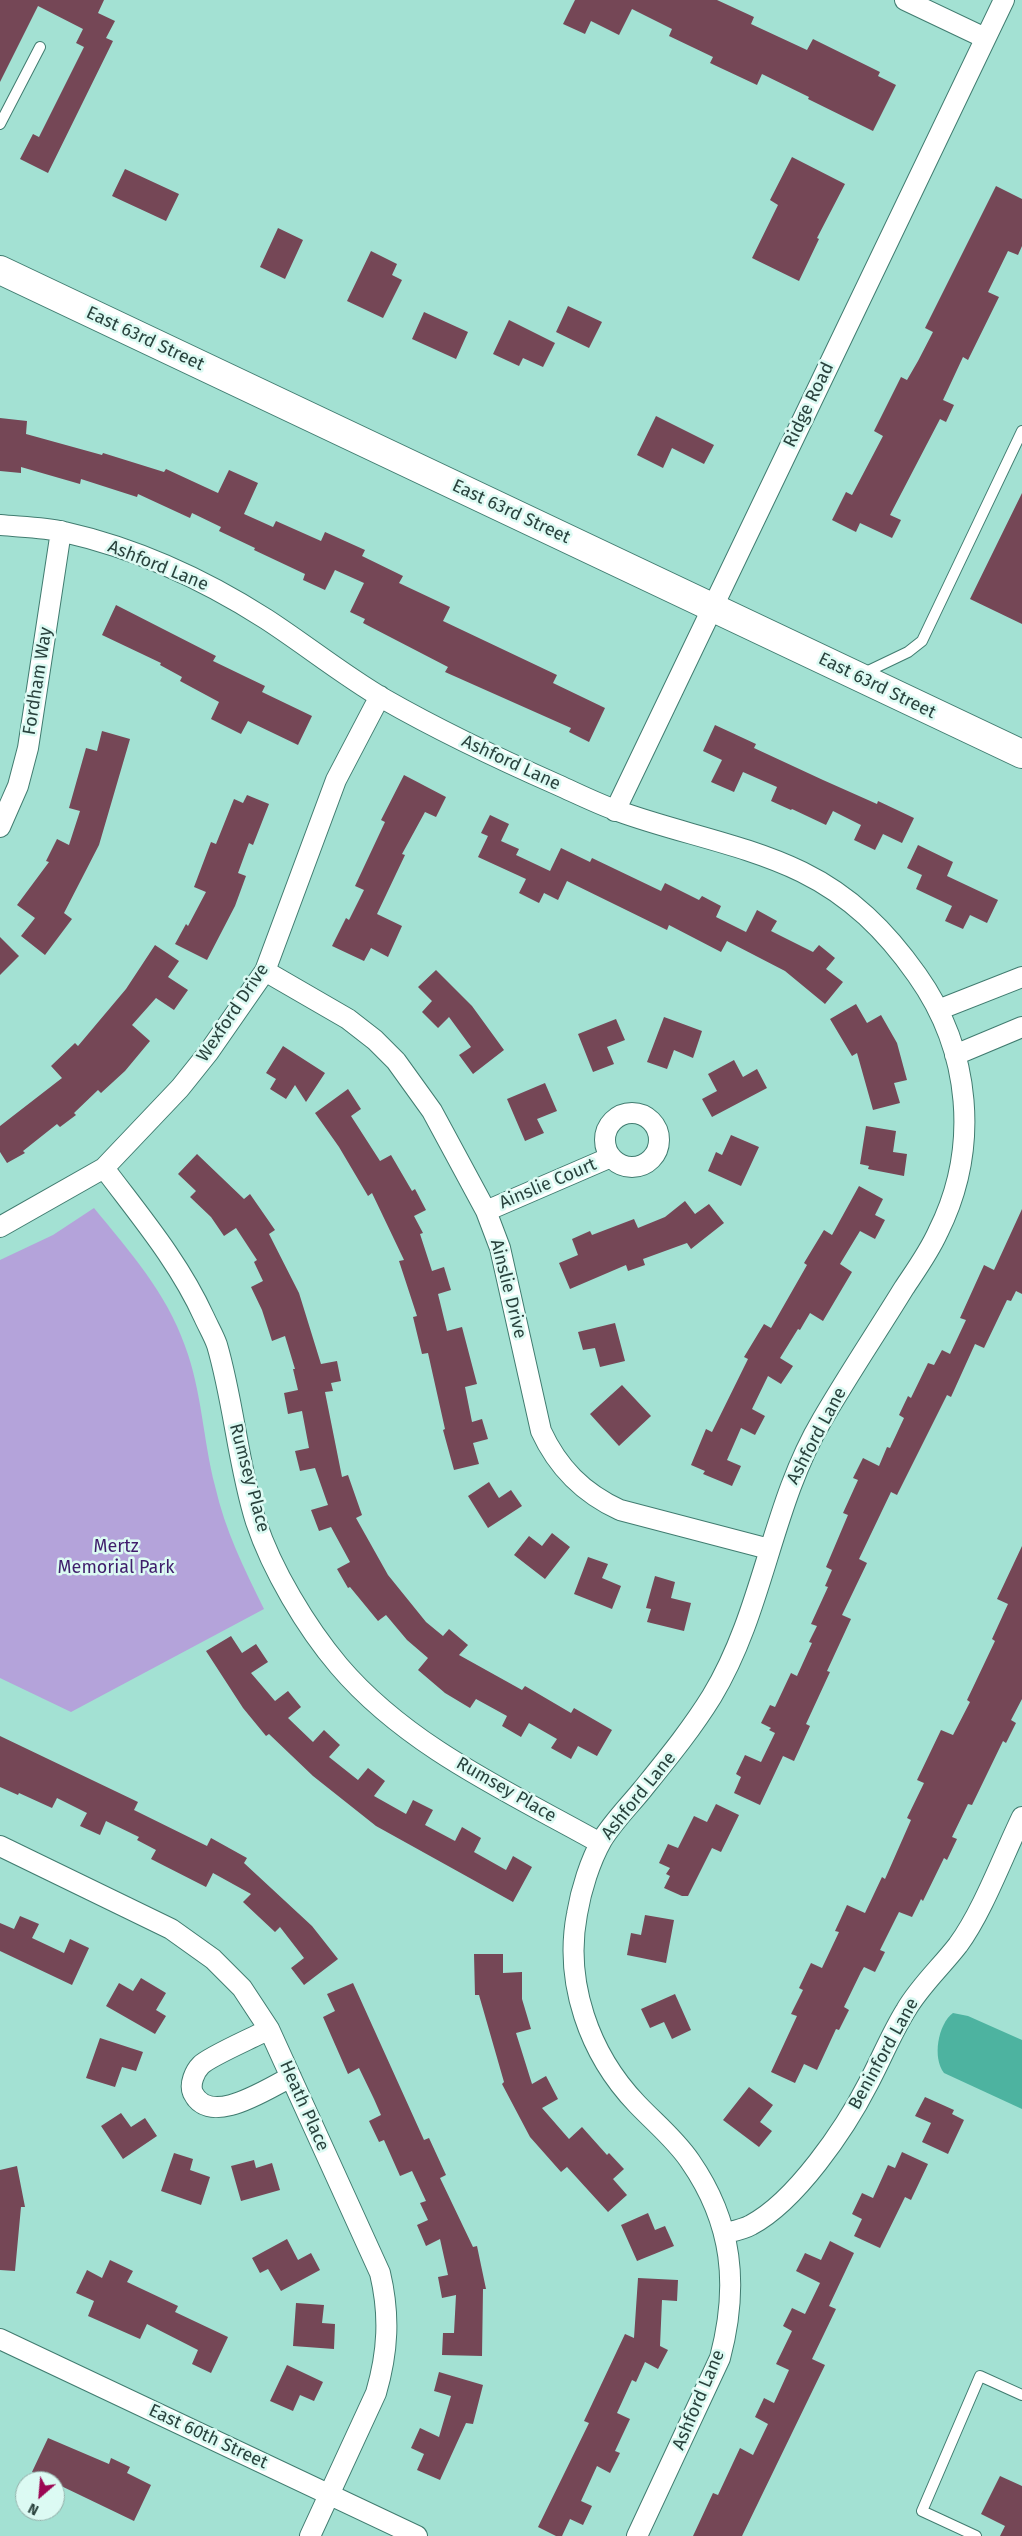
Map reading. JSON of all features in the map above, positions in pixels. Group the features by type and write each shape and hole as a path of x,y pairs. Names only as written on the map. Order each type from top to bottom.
{"main road":[{"name":"East 63rd Street","path":"0,270 1022,754"}],"street":[{"path":"905,0 985,38"},
{"name":"Ridge Road","path":"615,811 1004,0"},
{"name":"Ashford Lane","path":"0,525 61,531 168,567 202,582 262,616 380,696 473,746 615,811 770,859 810,876 858,907 882,929 931,995 947,1027 963,1081 964,1124 962,1160 952,1200 937,1235 820,1423 799,1464 783,1504 755,1599 741,1637 712,1695 679,1746 600,1843 578,1906 575,1925 574,1962 585,2020 596,2048 627,2093 686,2155 714,2202 726,2233 731,2276 731,2304 720,2358 638,2536"},
{"name":"Fordham Way","path":"0,827 18,786 28,748 61,531"},
{"name":"Wexford Drive","path":"0,1227 104,1168 180,1088 208,1053 265,971 336,780 380,696"},
{"name":"Ainslie Drive","path":"265,971 348,1019 396,1061 432,1111 486,1211 500,1248 541,1431 554,1457 565,1471 580,1487 599,1501 620,1510 769,1549"},
{"path":"938,1010 1022,976"},
{"path":"955,1056 1022,1027"},
{"name":"Ainslie Court","path":"486,1211 611,1157"},
{"name":"Rumsey Place","path":"104,1168 169,1254 193,1294 213,1336 257,1522 286,1587 311,1629 346,1673 372,1700 404,1727 456,1762 600,1843"},
{"name":"Beninford Lane","path":"726,2233 750,2226 768,2214 814,2168 843,2128 867,2087 906,2010 958,1945 969,1928 1022,1817"},
{"name":"Heath Place","path":"0,1846 172,1928 213,1959 242,1988 269,2030 380,2273 387,2315 387,2348 376,2393 310,2536"},
{"path":"269,2030 202,2064 194,2076 192,2090 196,2098 206,2106 217,2109 229,2107 291,2077"},
{"name":"East 60th Street","path":"0,2339 417,2536"}],"lane":[{"path":"0,124 40,47"},
{"path":"857,677 908,652 922,641 1022,431"},
{"path":"976,2536 922,2511 980,2376 1022,2396"}],"green space":[{"name":"Mertz Memorial Park","path":"94,1208 146,1273 177,1326 191,1363 219,1502 236,1549 264,1609 71,1712 0,1678 0,1260 53,1235"}],"shaded area":[{"path":"953,2013 968,2016 1022,2040 1022,2109 944,2073 938,2059 938,2042 944,2025"}],"building":[{"path":"0,0 104,0 98,13 115,21 106,38 113,41 48,173 20,159 33,134 39,137 84,47 76,43 83,29 38,6 0,82"},
{"path":"575,0 717,0 754,17 751,24 807,50 813,39 880,72 878,76 896,85 873,131 762,74 757,85 710,63 713,57 669,36 672,29 632,9 619,35 591,21 585,34 563,24"},
{"path":"792,157 845,184 817,238 819,239 799,281 752,258 778,205 770,200"},
{"path":"125,169 179,194 166,221 112,196"},
{"path":"996,186 1022,199 1022,246 1018,255 1008,251 988,292 999,297 968,360 963,357 943,400 954,405 946,422 940,419 890,515 901,520 892,538 860,523 856,532 832,520 846,492 852,495 883,436 874,431 901,377 907,380 933,332 925,328"},
{"path":"278,228 303,240 285,279 260,267"},
{"path":"371,251 397,264 392,275 402,280 383,318 347,301"},
{"path":"568,306 602,322 589,348 556,332"},
{"path":"424,312 468,332 456,359 412,339"},
{"path":"509,320 555,343 543,367 523,358 519,366 493,354"},
{"path":"656,416 714,445 704,464 672,448 663,468 637,455"},
{"path":"0,418 27,421 26,434 102,455 103,453 164,472 166,469 218,493 229,470 258,483 244,514 273,527 276,521 321,541 325,532 365,550 362,556 403,576 399,583 450,607 443,621 557,675 553,683 605,708 589,742 569,732 571,728 445,672 448,667 363,623 365,619 350,612 364,583 335,570 325,590 303,580 305,574 219,531 221,527 192,513 190,518 138,494 137,497 81,479 80,484 21,467 21,473 0,471"},
{"path":"1022,493 1022,624 970,599"},
{"path":"116,605 216,656 213,661 265,686 262,692 312,716 298,745 248,721 241,734 211,719 219,702 180,681 182,677 160,665 161,663 102,635"},
{"path":"715,725 756,744 754,748 877,804 878,801 914,818 902,843 883,834 875,850 854,840 861,825 833,811 826,825 791,810 771,801 777,787 743,772 734,792 711,782 722,760 703,751"},
{"path":"102,731 130,739 99,845 64,913 72,919 45,955 21,936 35,918 17,905 49,862 46,861 57,839 69,845 80,811 69,808 86,748 97,751"},
{"path":"404,775 446,797 436,817 425,812 402,854 405,855 377,914 402,926 388,957 371,948 364,961 332,946 346,918 349,920 364,890 355,886 385,822 381,820"},
{"path":"247,795 269,804 253,845 249,843 238,873 246,876 235,906 207,960 175,944 186,924 188,926 206,892 194,887 211,842 216,844 234,799 243,803"},
{"path":"490,815 509,824 501,841 519,849 516,855 550,871 561,848 590,862 592,858 661,891 665,883 699,900 702,896 721,906 716,917 746,932 757,910 777,921 771,931 813,952 819,945 835,958 826,969 843,982 825,1004 785,971 727,941 721,952 669,925 667,930 567,881 558,900 544,893 539,903 519,893 526,879 478,857 488,836 481,833"},
{"path":"918,845 953,862 947,876 998,900 987,923 970,915 963,929 945,921 952,906 916,889 922,875 907,868"},
{"path":"0,937 19,956 0,975"},
{"path":"155,945 179,961 168,977 188,990 174,1010 156,998 132,1025 150,1041 125,1071 101,1093 98,1090 74,1113 76,1115 60,1127 57,1124 23,1151 25,1153 7,1163 0,1152 0,1126 62,1078 51,1066 75,1043 78,1046 126,989"},
{"path":"436,970 472,1006 504,1050 473,1074 459,1055 471,1047 449,1017 438,1028 422,1012 432,1001 418,987"},
{"path":"856,1004 867,1023 881,1015 897,1043 907,1080 894,1083 900,1103 873,1110 857,1053 852,1056 830,1019"},
{"path":"664,1017 702,1031 693,1058 674,1050 667,1069 647,1062"},
{"path":"616,1019 625,1040 607,1047 614,1064 593,1072 578,1034"},
{"path":"283,1046 325,1073 306,1102 295,1085 286,1099 270,1089 276,1079 266,1073"},
{"path":"734,1060 743,1077 757,1069 767,1088 712,1117 702,1099 717,1091 708,1074"},
{"path":"545,1083 557,1111 537,1119 544,1133 525,1141 507,1099"},
{"path":"348,1089 361,1109 351,1116 380,1161 391,1155 412,1191 415,1189 426,1210 414,1216 423,1233 420,1234 432,1271 444,1267 451,1290 438,1294 447,1331 462,1327 477,1384 465,1387 472,1422 482,1419 488,1439 473,1443 479,1464 454,1470 443,1430 445,1429 428,1353 422,1354 413,1317 417,1316 399,1261 404,1260 372,1193 368,1196 339,1147 315,1113"},
{"path":"866,1126 896,1131 893,1152 907,1154 904,1176 868,1169 869,1166 860,1164"},
{"path":"731,1135 759,1147 741,1186 708,1171 716,1152 722,1155"},
{"path":"197,1154 244,1199 250,1194 275,1230 269,1234 299,1293 321,1364 337,1361 341,1381 331,1383 333,1391 325,1392 342,1477 348,1475 362,1515 356,1518 388,1575 426,1622 443,1636 449,1629 468,1645 459,1655 522,1690 525,1686 571,1713 574,1708 612,1730 597,1756 578,1746 571,1759 551,1748 557,1739 529,1723 521,1737 502,1726 507,1716 476,1699 470,1708 445,1693 418,1670 428,1658 407,1640 386,1615 378,1621 350,1587 348,1588 337,1569 350,1562 331,1527 319,1531 311,1510 328,1505 315,1468 300,1471 295,1451 309,1448 302,1411 288,1414 284,1393 298,1390 293,1369 295,1369 285,1336 272,1341 262,1310 251,1287 263,1281 254,1262 257,1260 236,1228 224,1236 211,1217 190,1197 196,1191 178,1174"},
{"path":"859,1186 883,1199 875,1215 885,1220 875,1239 860,1231 840,1264 852,1272 823,1321 810,1313 800,1330 798,1329 780,1358 793,1366 781,1384 768,1376 752,1409 765,1416 755,1435 741,1428 727,1460 741,1466 732,1486 703,1474 705,1471 691,1465 706,1429 712,1432 748,1359 744,1357 764,1324 771,1328 807,1265 804,1263 824,1230 832,1235"},
{"path":"685,1201 695,1214 709,1204 724,1223 691,1249 687,1243 643,1259 645,1265 628,1271 626,1265 570,1289 559,1263 578,1255 572,1239 590,1231 592,1235 634,1219 638,1228 665,1217"},
{"path":"1022,1209 1022,1294 1016,1291 1011,1301 1007,1300 984,1348 975,1344 951,1397 947,1395 897,1495 891,1492 859,1559 867,1563 842,1615 851,1619 827,1671 830,1672 806,1724 810,1726 794,1761 783,1756 760,1805 734,1793 741,1777 736,1774 745,1755 761,1762 775,1733 769,1730 771,1728 761,1723 770,1705 775,1707 791,1673 797,1676 812,1643 809,1642 817,1626 811,1624 828,1587 825,1586 832,1570 826,1567 848,1515 843,1513 858,1480 853,1478 863,1458 879,1466 887,1447 890,1448 904,1418 899,1415 908,1396 911,1398 928,1363 934,1365 942,1350 950,1354 966,1320 960,1318 984,1265 994,1270"},
{"path":"615,1323 625,1361 600,1367 595,1348 583,1350 578,1332"},
{"path":"622,1385 651,1416 619,1446 590,1414"},
{"path":"489,1482 499,1498 511,1490 522,1506 488,1528 468,1496"},
{"path":"552,1533 570,1547 545,1579 514,1555 529,1536 542,1546"},
{"path":"1022,1546 1022,1699 1011,1720 1016,1723 1006,1743 1003,1741 972,1805 968,1804 952,1837 957,1839 947,1860 944,1858 923,1901 921,1899 912,1917 899,1912 880,1950 885,1952 875,1972 864,1967 861,1972 844,2007 849,2010 839,2030 836,2029 817,2070 804,2064 795,2083 771,2072 797,2016 791,2014 803,1990 799,1988 811,1963 822,1968 839,1932 835,1931 847,1905 865,1913 882,1877 885,1879 911,1820 907,1818 924,1783 917,1780 941,1730 953,1735 970,1702 967,1700 995,1641 992,1639 1008,1604 997,1599"},
{"path":"588,1557 608,1564 602,1578 621,1586 612,1609 574,1594"},
{"path":"655,1576 675,1582 671,1598 691,1603 684,1631 647,1622 651,1609 646,1608"},
{"path":"231,1636 242,1653 256,1644 268,1662 251,1673 275,1701 288,1691 301,1707 288,1718 313,1742 324,1730 340,1745 329,1757 358,1780 368,1768 385,1781 374,1796 406,1814 413,1800 433,1810 425,1825 455,1841 462,1827 481,1838 474,1852 506,1870 513,1856 532,1867 513,1902 376,1826 313,1776 269,1734 266,1736 243,1708 206,1651"},
{"path":"0,1736 138,1802 134,1810 207,1846 211,1838 247,1858 244,1863 312,1926 338,1959 304,1985 291,1968 304,1958 280,1927 275,1932 243,1902 251,1894 213,1873 206,1887 151,1859 156,1850 137,1840 139,1837 106,1821 100,1835 80,1826 87,1813 57,1798 52,1808 19,1793 18,1795 0,1787"},
{"path":"716,1804 739,1815 721,1852 712,1848 688,1896 682,1896 664,1888 670,1876 666,1874 670,1868 659,1863 668,1844 678,1848 694,1816 707,1822"},
{"path":"645,1915 674,1920 666,1963 627,1955 631,1933 641,1935"},
{"path":"20,1916 39,1924 32,1938 64,1953 70,1939 89,1948 72,1985 0,1951 0,1923 14,1929"},
{"path":"474,1954 503,1954 503,1973 522,1972 522,1999 531,2029 516,2033 532,2084 546,2076 558,2099 542,2108 569,2139 582,2127 607,2155 609,2153 624,2169 613,2179 627,2195 608,2212 567,2167 561,2172 530,2137 502,2084 504,2082 479,1995 475,1995"},
{"path":"141,1978 166,1993 156,2010 166,2016 155,2034 106,2006 119,1983 133,1991"},
{"path":"353,1983 424,2140 429,2138 446,2175 440,2178 473,2247 477,2246 486,2289 483,2289 482,2356 442,2355 443,2333 454,2333 456,2295 442,2298 438,2277 448,2275 440,2239 426,2246 417,2225 428,2220 420,2203 426,2201 412,2171 400,2176 384,2140 379,2142 369,2121 381,2115 374,2099 359,2068 348,2074 323,2017 335,2011 327,1994"},
{"path":"675,1994 691,2030 672,2039 664,2022 650,2028 641,2009"},
{"path":"100,2038 143,2052 136,2071 122,2067 115,2087 86,2078"},
{"path":"749,2087 773,2105 760,2122 772,2131 759,2147 723,2120"},
{"path":"925,2097 954,2110 952,2114 964,2120 948,2154 922,2142 931,2123 915,2116"},
{"path":"121,2113 131,2127 145,2118 157,2136 123,2159 101,2126"},
{"path":"902,2152 928,2164 911,2200 905,2197 880,2248 854,2236 862,2219 852,2214 862,2193 873,2198 888,2165 895,2168"},
{"path":"174,2153 193,2159 190,2170 210,2177 201,2205 161,2191"},
{"path":"254,2160 256,2168 272,2163 280,2190 241,2201 231,2166"},
{"path":"17,2166 25,2207 21,2207 15,2271 0,2270 0,2170"},
{"path":"648,2213 655,2230 665,2226 674,2246 637,2261 621,2225"},
{"path":"287,2239 298,2260 311,2253 320,2270 281,2291 268,2269 260,2273 252,2258"},
{"path":"830,2241 854,2253 829,2306 836,2309 812,2359 825,2365 742,2536 693,2536 713,2493 718,2495 740,2448 753,2455 768,2424 755,2417 764,2398 774,2403 789,2370 776,2364 792,2331 783,2326 792,2308 805,2314 820,2283 796,2271 805,2253 821,2260"},
{"path":"110,2260 133,2271 127,2282 178,2306 175,2312 228,2337 211,2373 192,2364 198,2350 147,2324 140,2339 88,2316 94,2301 76,2293 87,2270 102,2278"},
{"path":"638,2278 678,2280 677,2301 662,2300 660,2346 668,2350 658,2369 645,2362 636,2382 632,2380 617,2413 630,2419 615,2451 620,2453 610,2473 597,2466 581,2501 592,2506 583,2525 570,2519 562,2536 556,2536 538,2527 589,2423 584,2421 625,2334 634,2338"},
{"path":"296,2303 324,2305 322,2323 335,2324 334,2349 293,2346"},
{"path":"287,2365 323,2382 314,2401 300,2395 293,2411 270,2401"},
{"path":"439,2372 483,2385 473,2424 466,2423 440,2480 417,2470 424,2454 411,2448 420,2428 439,2437 451,2396 434,2391"},
{"path":"48,2438 109,2464 111,2458 130,2467 127,2473 151,2485 134,2521 65,2488 65,2471 32,2471"},
{"path":"1000,2476 1022,2486 1022,2536 1000,2536 1005,2526 981,2514"}]}
